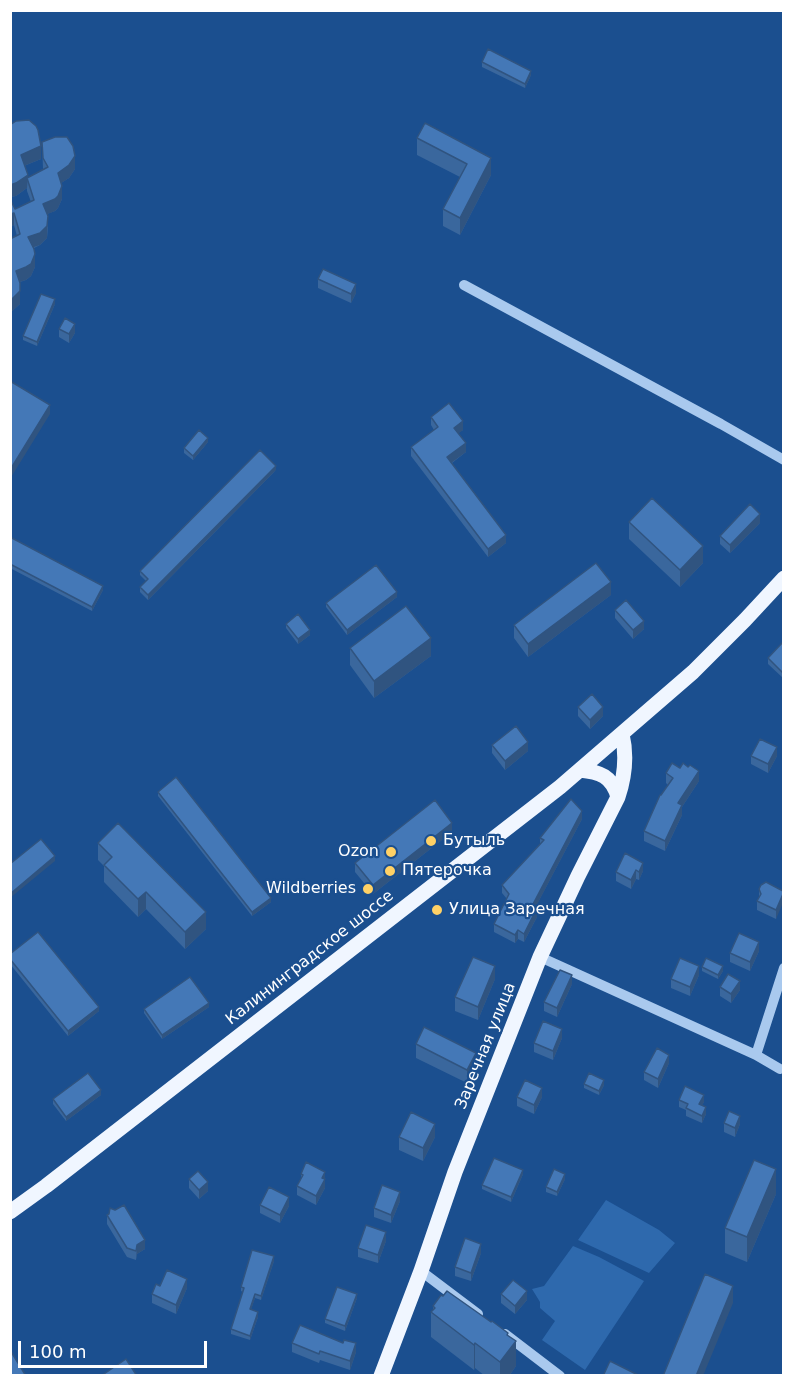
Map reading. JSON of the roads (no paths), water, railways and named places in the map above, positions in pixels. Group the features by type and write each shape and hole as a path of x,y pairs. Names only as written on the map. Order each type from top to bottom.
{"main road":[{"name":"Калининградское шоссе","path":"10,1212 560,787 693,672 783,578"},
{"name":"Заречная улица","path":"383,1375 455,1172 540,957 618,797 625,767 625,746 622,734"},
{"path":"580,770 595,771 603,775 616,787 618,797"}],"street":[{"path":"464,285 783,460"},
{"path":"540,957 756,1055 780,1069"},
{"path":"756,1055 783,968"},
{"path":"421,1270 560,1376"}],"place":[{"name":"Бутыль","path":"431,841"},
{"name":"Ozon","path":"391,852"},
{"name":"Пятерочка","path":"390,871"},
{"name":"Wildberries","path":"368,889"},
{"name":"Улица Заречная","path":"437,910"}]}
